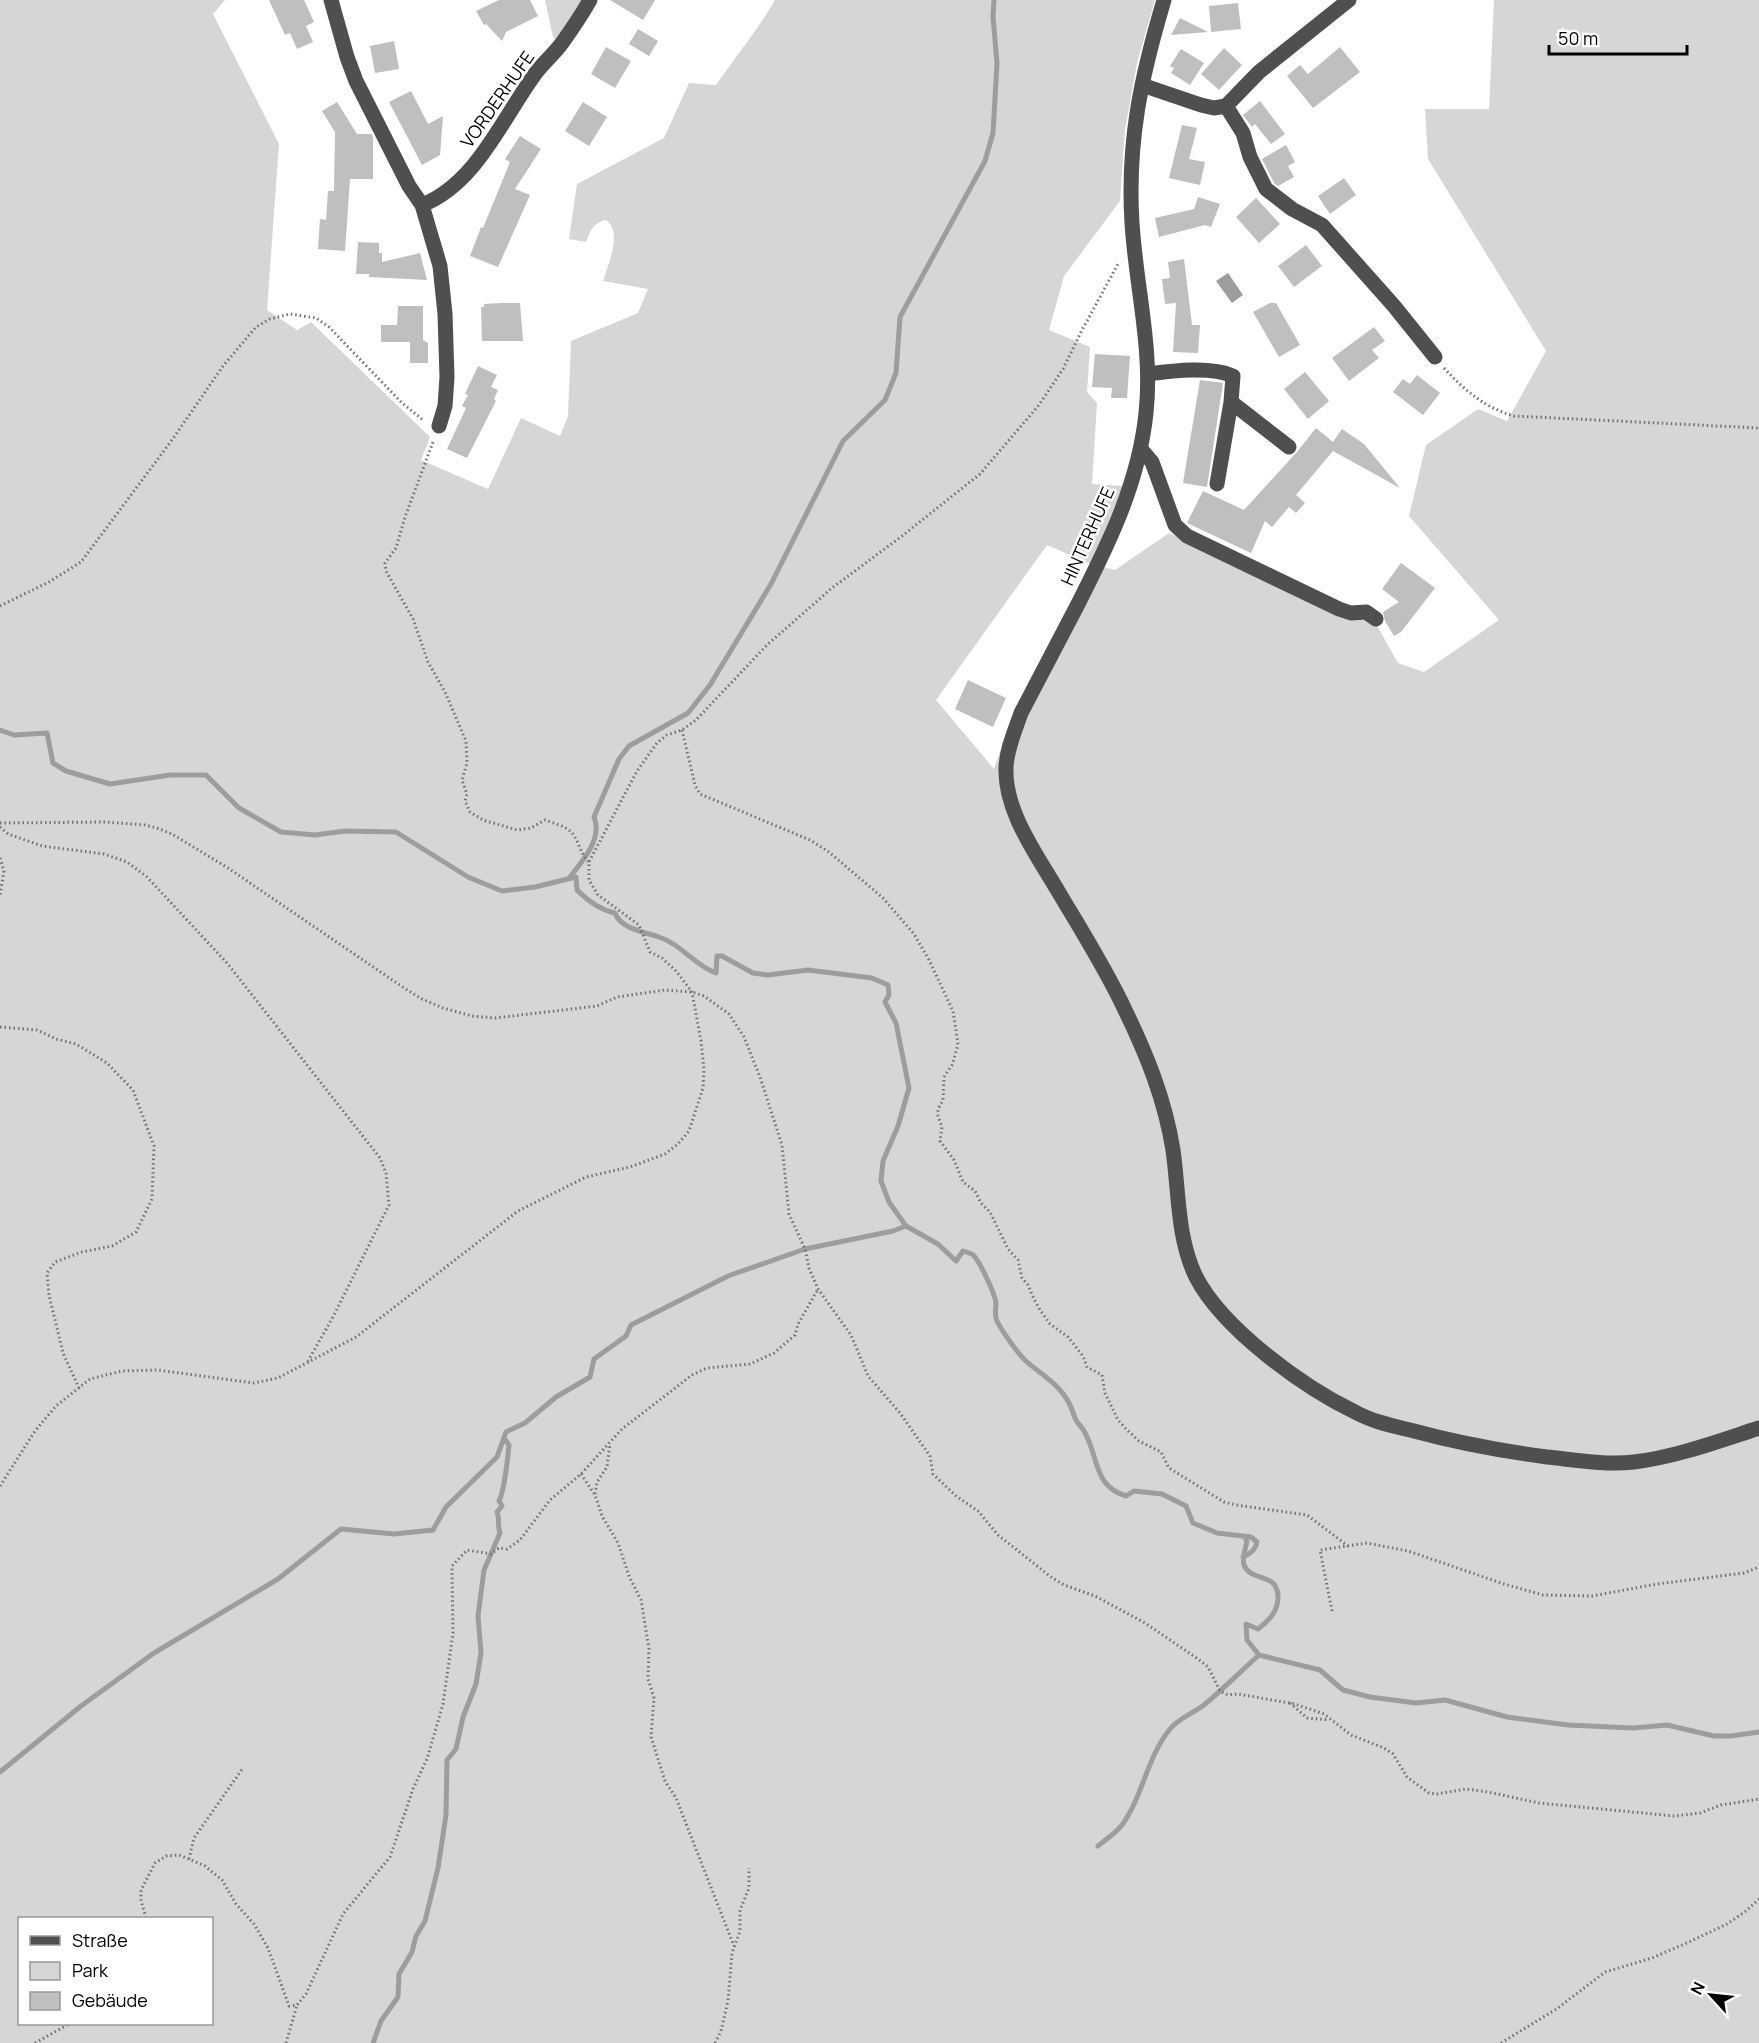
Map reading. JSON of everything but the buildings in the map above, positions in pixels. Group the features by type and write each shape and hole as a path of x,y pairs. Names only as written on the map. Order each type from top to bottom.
{"street":[{"path":"331,0 356,81 409,186 422,205 440,266 445,314 447,377 446,406 439,426"},
{"name":"VORDERHUFE","path":"422,205 446,193 472,168 525,89 562,42 590,0"},
{"name":"HINTERHUFE","path":"1164,0 1137,107 1131,164 1134,245 1148,374 1146,415 1140,449 1117,525 1021,713 1011,741 1006,768 1008,789 1023,830 1124,1008 1156,1078 1165,1107 1173,1149 1184,1242 1195,1275 1210,1299 1232,1323 1268,1355 1316,1390 1356,1413 1378,1422 1509,1451 1587,1462 1636,1462 1683,1451 1759,1428"},
{"path":"1142,85 1200,105 1214,108 1226,106 1259,72 1349,0"},
{"path":"1226,106 1243,133 1266,189 1292,209 1322,225 1394,306 1435,357"},
{"path":"1148,374 1169,371 1224,372 1233,376 1231,402 1217,484"},
{"path":"1231,402 1289,447"},
{"path":"1140,449 1152,462 1174,525 1187,536 1339,609 1351,613 1366,612 1376,619"}],"path":[{"path":"0,1486 35,1431 56,1406 90,1379 122,1371 157,1370 254,1383 278,1378 356,1337 518,1211 586,1177 630,1167 665,1154 678,1144 689,1131 703,1088 702,1051 692,992 676,971 662,958 650,952 639,925 598,895 589,880 590,862 637,771 657,743 667,735 682,730 696,720 767,645 832,588 980,474 1039,405 1063,369 1122,257 1134,245"},
{"path":"0,606 49,582 81,561 172,440 223,366 256,327 270,319 290,314 316,318 329,327 420,419 439,426 418,480 396,549 385,563 386,571 413,619 428,662 445,692 466,741 467,763 462,780 467,794 465,801 470,812 483,820 517,830 531,828 545,820 560,826 571,832 585,859 590,862"},
{"path":"1435,357 1462,387 1476,398 1491,408 1514,416 1759,428"},
{"path":"682,730 695,784 700,794 719,804 810,840 840,861 883,898 914,934 953,1011 958,1045 952,1065 944,1077 943,1100 938,1109 942,1127 940,1141 954,1160 963,1182 975,1191 981,1203 988,1209 1008,1249 1018,1260 1022,1278 1040,1310 1050,1324 1068,1336 1083,1356 1087,1367 1101,1375 1105,1393 1118,1420 1139,1441 1161,1452 1169,1468 1224,1502 1307,1515 1348,1546"},
{"path":"0,825 105,822 146,825 172,834 228,868 422,999 472,1016 495,1018 597,1006 617,997 639,992 665,990 692,992 704,996 729,1014 744,1037 760,1077 782,1145 789,1214 805,1249 809,1268 818,1289 851,1335 868,1376 900,1413 930,1456 933,1474 949,1490 978,1511 998,1535 1020,1554 1064,1585 1095,1596 1161,1633 1208,1667 1221,1691 1228,1695 1238,1694 1308,1707 1324,1714 1351,1735 1393,1754 1407,1777 1430,1793 1466,1789 1488,1791 1539,1803 1674,1816 1700,1814 1721,1805 1759,1799"},
{"path":"0,825 8,834 42,846 104,854 127,862 147,877 227,963 380,1158 386,1173 389,1204 333,1317 307,1362"},
{"path":"0,858 4,871 0,895"},
{"path":"0,1027 37,1030 56,1039 76,1044 107,1064 133,1090 154,1146 153,1199 136,1232 112,1246 82,1252 55,1262 47,1273 49,1295 63,1353 79,1388"},
{"path":"286,2043 297,2005 306,1994 343,1914 390,1857 412,1789 427,1760 443,1704 453,1633 452,1566 467,1550 491,1554 499,1548 507,1549 520,1540 550,1500 581,1474 622,1429 692,1375 707,1368 750,1364 774,1353 795,1335 798,1324 818,1289"},
{"path":"595,1495 597,1482 607,1467 610,1442"},
{"path":"581,1474 595,1495 602,1516 618,1543 640,1600 649,1649 648,1679 654,1698 651,1737 665,1781 679,1806 735,1946"},
{"path":"1332,1611 1320,1550 1367,1543 1408,1551 1543,1595 1592,1596 1657,1584 1744,1573 1759,1567"},
{"path":"1290,1703 1307,1718 1331,1720"},
{"path":"189,1859 194,1838 243,1768"},
{"path":"146,1917 141,1890 155,1863 166,1856 178,1856 205,1866 222,1880 236,1904 254,1924 268,1948 289,2006 297,2005"},
{"path":"715,2043 721,2031 728,2001 732,1953 740,1931 740,1910 749,1888 749,1868"},
{"path":"1501,2043 1558,2008 1605,1972 1652,1958 1689,1942 1726,1924 1759,1899"},
{"path":"35,2043 67,2025"}],"green space":[{"path":"0,0 225,0 213,14 279,144 267,310 297,330 311,322 430,437 421,460 488,489 521,418 560,436 568,416 571,341 638,313 648,289 603,281 614,241 611,226 606,220 595,225 586,242 569,239 577,184 664,138 689,83 716,85 775,0 1155,0 1137,63 1125,130 1120,201 1064,276 1049,330 1090,347 1087,392 1097,403 1092,484 1123,486 1091,564 1115,570 1169,533 1304,595 1362,619 1375,622 1398,663 1424,672 1499,620 1409,516 1426,445 1478,409 1507,421 1546,351 1428,159 1425,109 1489,109 1494,0 1759,0 1759,2043 0,2043","holes":["1047,545 1091,564 1011,719 994,769 936,700"]},
{"path":"545,0 585,0 555,39 553,37"}],"shaded area":[{"path":"1228,273 1243,295 1232,303 1216,281"}],"waterway":[{"path":"569,878 590,850 596,834 594,817 619,759 629,746 688,713 710,685 771,584 843,441 885,400 896,373 900,317 985,161 993,133 997,63 993,17 994,0"},
{"path":"0,730 14,735 47,733 53,763 66,771 110,784 170,775 206,775 239,808 281,832 315,835 345,831 396,832 468,877 502,891 535,887 576,877 577,890 594,905 615,913 622,923 628,926 667,940 708,970 716,973 717,956 722,956 753,973 768,975 808,970 872,978 888,985 889,995 885,1002 896,1023 909,1088 898,1126 883,1161 881,1181 889,1202 906,1226 938,1244 956,1261 963,1251 975,1257 993,1292 999,1325 1023,1358 1065,1396 1085,1433 1099,1471 1108,1486 1126,1496 1134,1491 1162,1494 1186,1506 1193,1523 1217,1533 1251,1537 1257,1542 1256,1545 1248,1555 1243,1557"},
{"path":"0,1772 81,1706 154,1653 278,1579 341,1529 394,1534 433,1530 446,1507 497,1457 506,1432 525,1423 556,1397 590,1377 594,1359 626,1336 631,1325 728,1276 805,1249 893,1231 906,1226"},
{"path":"373,2043 381,2021 398,1997 399,1974 412,1952 416,1936 425,1921 438,1868 446,1815 447,1760 456,1749 463,1717 476,1684 481,1653 478,1616 484,1570 500,1533 497,1512 502,1506 499,1501 509,1445 504,1438"},
{"path":"1244,1536 1247,1542 1244,1565 1252,1574 1274,1584 1278,1599 1274,1613 1258,1629 1246,1624 1247,1640 1259,1655 1320,1670 1343,1690 1370,1697 1416,1703 1445,1700 1507,1717 1568,1725 1633,1728 1667,1725 1714,1736 1759,1732"},
{"path":"1098,1846 1120,1828 1129,1814 1156,1752 1170,1729 1204,1705 1259,1655"}]}
